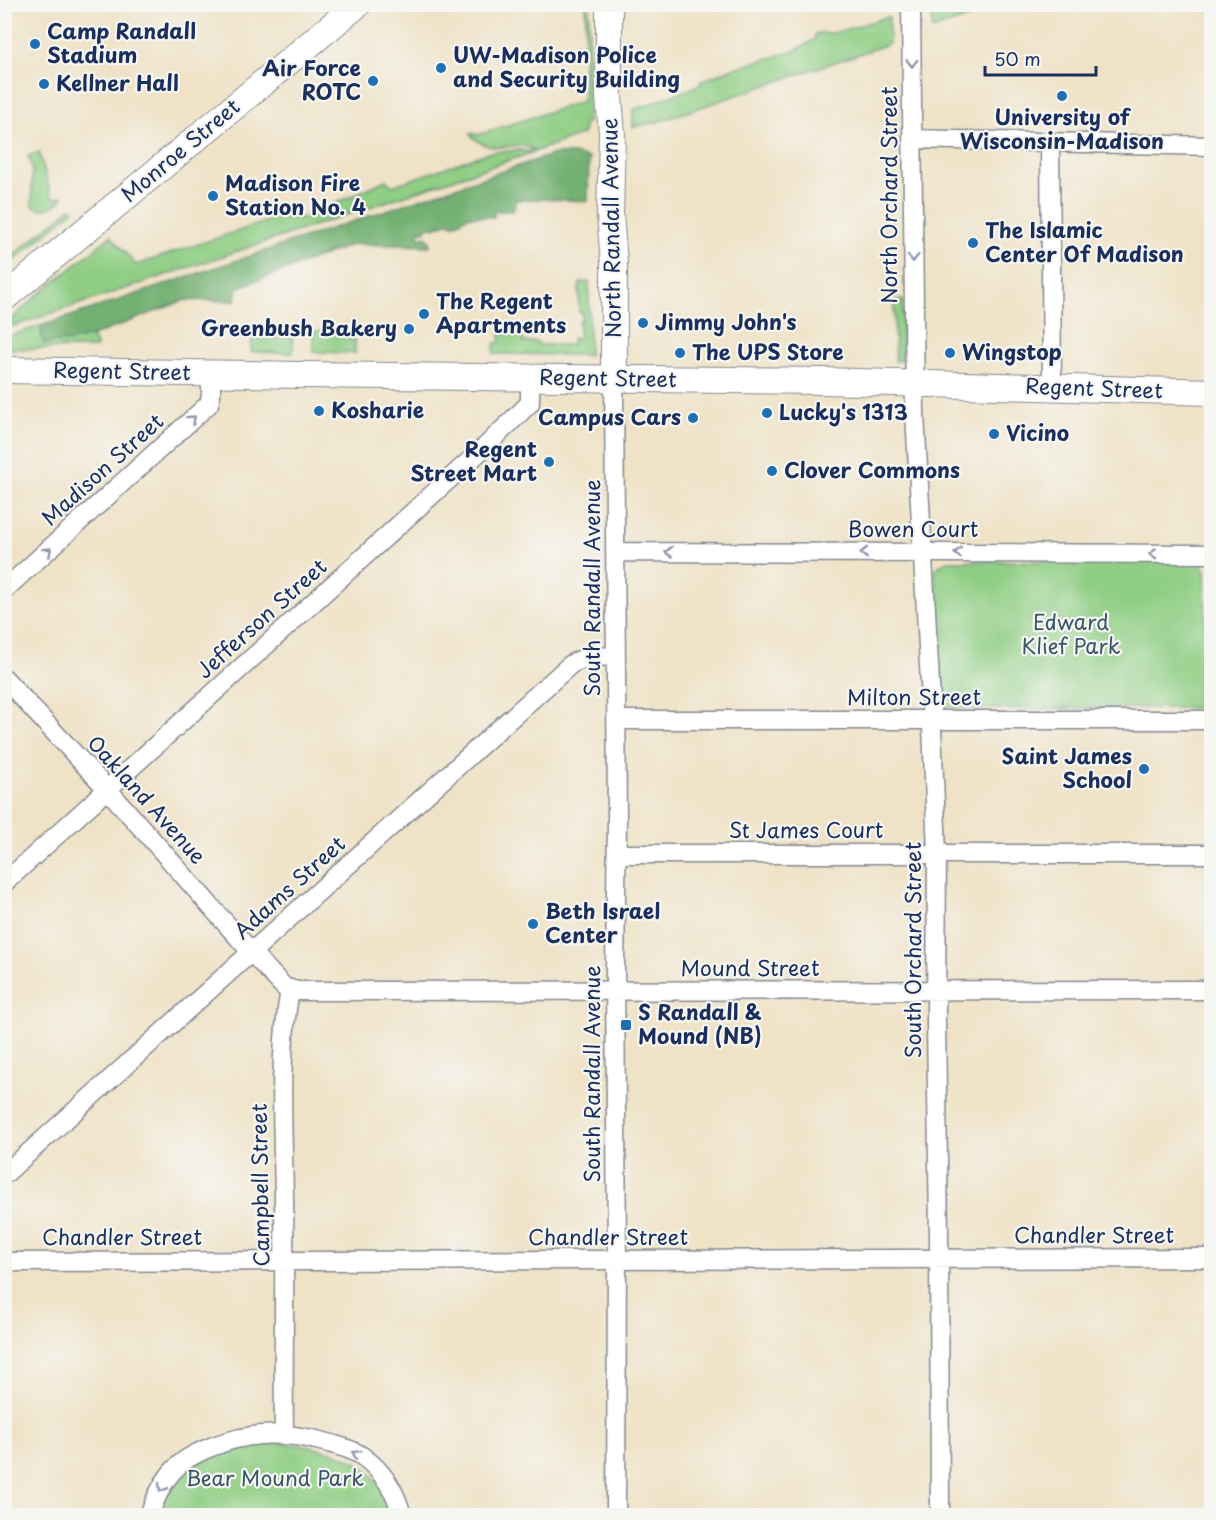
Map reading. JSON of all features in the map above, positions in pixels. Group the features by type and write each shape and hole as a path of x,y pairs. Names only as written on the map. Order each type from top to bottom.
{"main road":[{"name":"Monroe Street","path":"4,297 358,4"},
{"name":"North Randall Avenue","path":"609,4 609,97 612,134 610,215 614,263 614,379"},
{"path":"4,278 21,268 54,240 95,223"},
{"name":"Regent Street","path":"4,370 824,381 1212,392"}],"street":[{"name":"North Orchard Street","path":"911,4 914,384"},
{"path":"912,139 1212,146"},
{"path":"1050,142 1052,388"},
{"name":"Madison Street","path":"4,591 209,404 211,373"},
{"name":"Jefferson Street","path":"4,883 488,444 530,403 530,378"},
{"name":"South Randall Avenue","path":"614,379 617,854 616,1515"},
{"name":"South Orchard Street","path":"914,384 937,854 939,1515"},
{"name":"Bowen Court","path":"615,552 1212,554"},
{"name":"Adams Street","path":"4,1175 570,665 582,658 615,657"},
{"name":"Oakland Avenue","path":"4,678 108,790 252,952"},
{"name":"Milton Street","path":"616,720 1212,720"},
{"name":"St James Court","path":"617,854 1212,854"},
{"path":"252,952 284,987 290,989"},
{"name":"Mound Street","path":"290,989 297,991 1212,990"},
{"name":"Campbell Street","path":"284,1435 285,1260 282,1059 284,1025 290,989"},
{"name":"Chandler Street","path":"4,1262 1212,1258"},
{"path":"149,1515 168,1477 188,1458 205,1449 240,1437 265,1434 316,1440 359,1454 384,1476 391,1486 402,1515"}],"green space":[{"path":"932,4 1007,4 1007,5 932,30"},
{"path":"586,7 589,7 588,122 585,122 583,134 5,329 5,325 38,295 111,236 136,265 280,217 304,218 386,180 392,186 490,152 534,150 518,146 487,146 478,142 470,134 477,135 583,101"},
{"path":"889,17 889,44 657,122 633,127 633,110 700,85 701,81 731,69 794,51 814,40 816,33 834,33"},
{"path":"39,152 52,198 63,197 53,206 45,209 32,205 32,167 28,156"},
{"path":"554,154 573,154 589,158 588,201 516,200 513,211 494,211 494,217 468,216 456,224 446,223 434,228 429,226 426,230 419,232 419,238 426,236 430,241 430,246 354,244 237,288 235,301 185,300 92,336 43,343 41,326"},
{"path":"71,208 74,210 15,259 5,263 5,255 13,255"},
{"path":"589,282 589,355 494,354 494,343 500,343 500,334 523,334 523,342 538,342 538,345 572,345 572,338 579,338 579,321 582,321 582,312 579,312 579,286"},
{"path":"894,300 903,300 900,361 895,361"},
{"path":"41,326 43,343 92,336 97,348 5,349 5,337"},
{"path":"313,331 349,332 349,340 355,340 355,353 313,352"},
{"path":"266,332 271,332 271,338 293,339 293,353 251,352 252,339 266,339"},
{"name":"Edward Klief Park","path":"947,561 1193,561 1202,564 1205,571 1206,696 1202,704 1194,708 955,709 947,705 943,698 935,570"},
{"name":"Bear Mound Park","path":"274,1442 323,1450 349,1458 359,1464 370,1473 383,1490 393,1516 157,1516 163,1497 183,1472 196,1463 230,1449"}],"place":[{"name":"Camp Randall Stadium","path":"35,44"},
{"name":"UW-Madison Police and Security Building","path":"441,68"},
{"name":"Air Force ROTC","path":"373,81"},
{"name":"Kellner Hall","path":"44,84"},
{"name":"University of Wisconsin-Madison","path":"1062,96"},
{"name":"Madison Fire Station No. 4","path":"213,196"},
{"name":"The Islamic Center Of Madison","path":"973,243"},
{"name":"The Regent Apartments","path":"424,314"},
{"name":"Jimmy John's","path":"643,323"},
{"name":"Greenbush Bakery","path":"409,329"},
{"name":"The UPS Store","path":"680,353"},
{"name":"Wingstop","path":"950,353"},
{"name":"Kosharie","path":"319,411"},
{"name":"Lucky's 1313","path":"767,413"},
{"name":"Campus Cars","path":"693,418"},
{"name":"Vicino","path":"994,434"},
{"name":"Regent Street Mart","path":"549,462"},
{"name":"Clover Commons","path":"772,471"},
{"name":"Saint James School","path":"1144,769"},
{"name":"Beth Israel Center","path":"533,924"},
{"name":"S Randall & Mound (NB)","path":"626,1025"}]}
